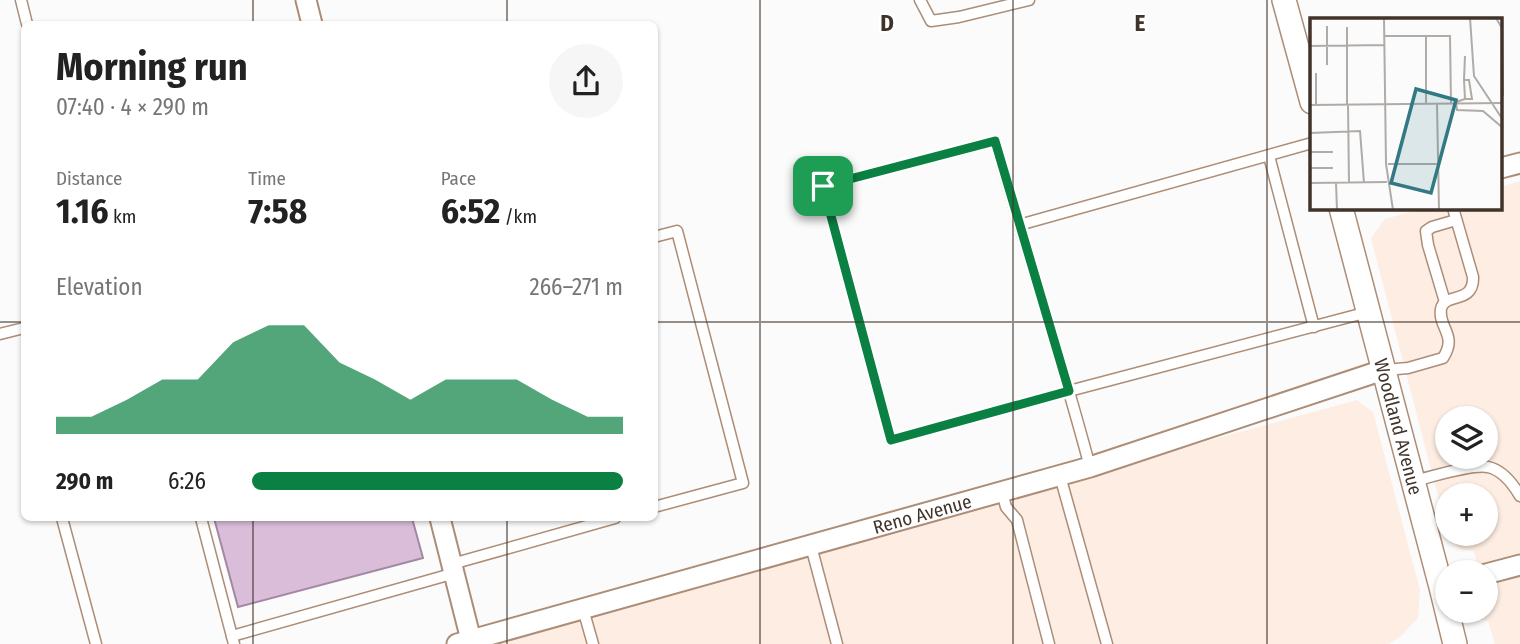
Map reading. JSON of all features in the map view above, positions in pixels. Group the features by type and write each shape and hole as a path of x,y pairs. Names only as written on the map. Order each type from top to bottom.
{"street":[{"path":"306,0 311,21"},
{"path":"1284,0 1307,69 1310,89"},
{"path":"1502,168 1520,163"},
{"name":"Woodland Avenue","path":"1344,210 1412,481 1436,560"},
{"name":"Reno Avenue","path":"464,642 1060,476 1383,370"},
{"path":"441,521 453,569 464,642"},
{"path":"1498,571 1520,565"},
{"name":"Woodland Avenue","path":"1451,623 1455,644"}],"lane":[{"path":"21,0 26,21"},
{"path":"920,0 931,21 1028,0"},
{"path":"1090,467 1069,391 995,141 823,186 891,440 1069,391 1368,312"},
{"path":"1019,225 1310,144"},
{"path":"1269,156 1314,327"},
{"path":"1383,370 1408,368 1443,358 1448,350 1449,341 1441,307 1444,302 1469,293 1473,285 1454,210"},
{"path":"1444,302 1426,231 1456,220"},
{"path":"658,236 677,231 743,482 658,506"},
{"path":"0,334 21,329"},
{"path":"1412,481 1476,467 1490,467 1505,476 1520,496"},
{"path":"1060,476 1107,644"},
{"path":"1002,492 1006,508 1017,520 1049,644"},
{"path":"63,521 96,644"},
{"path":"202,521 233,640 605,521"},
{"path":"811,545 837,644"},
{"path":"583,609 593,644"}],"shaded area":[{"path":"1520,181 1520,644 1495,644 1489,623 1498,623 1498,560 1476,560 1474,551 1457,546 1498,546 1498,483 1435,485 1371,238 1385,219 1417,210 1502,210 1502,187"},
{"path":"1357,400 1373,412 1420,590 1418,618 1389,644 465,644"}],"building":[{"path":"215,521 413,521 423,558 238,607"}],"route":[{"path":"995,141 1069,391 891,440 823,186 995,141"}]}
